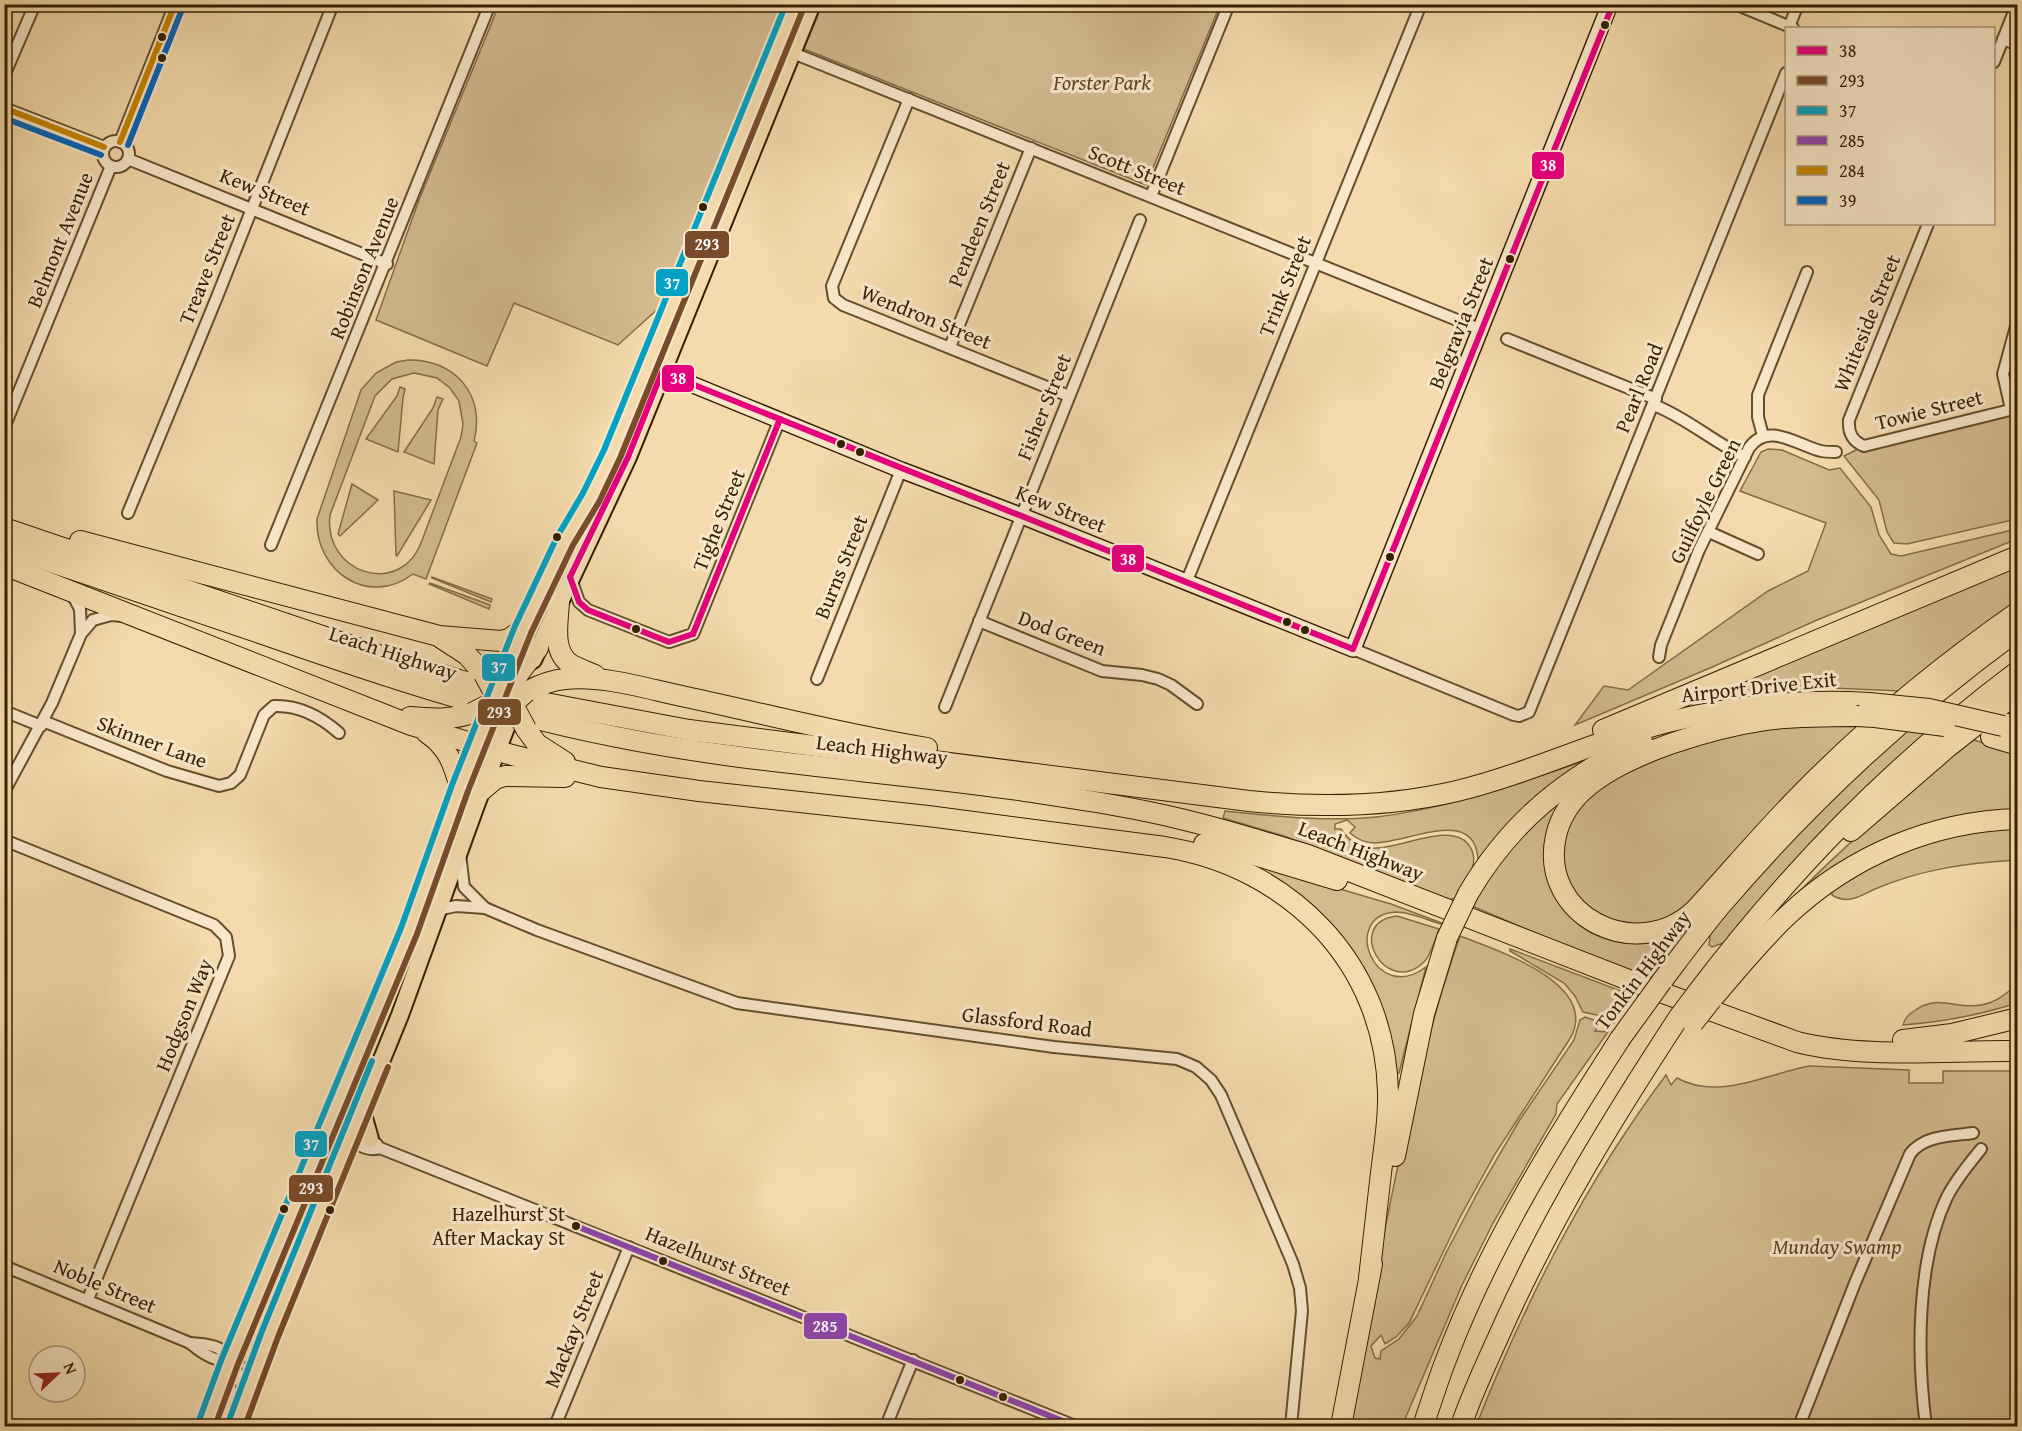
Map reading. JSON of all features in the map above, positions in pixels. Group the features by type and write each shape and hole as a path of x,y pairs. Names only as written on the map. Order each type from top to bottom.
{"highway":[{"path":"4,522 439,636 501,641 521,634"},
{"name":"Leach Highway","path":"4,528 369,652 459,680 535,701 689,730 1249,801 1326,806 1356,805 1458,791 1520,771"},
{"name":"Leach Highway","path":"4,546 371,672 462,701 541,722 620,738 768,761 1023,791 1193,822 1298,852 1746,1023"},
{"path":"1520,771 1593,734 2018,556"},
{"path":"4,565 371,710 486,750 601,777 699,791 928,816 1174,849 1216,858 1255,875 1302,908 1333,940 1355,975 1377,1024 1387,1070 1387,1116 1369,1278"},
{"path":"559,602 557,640 564,659 571,665 611,681 845,734 1018,763 1076,779"},
{"path":"2018,612 1924,681 1873,725 1803,792 1702,902 1681,921 1650,933 1633,934 1613,931 1587,918 1571,902 1563,891 1556,870 1554,857 1556,835 1561,821 1572,803 1587,787 1597,779 1662,747 1710,731 1767,720 1863,710 1929,723 2007,729 2018,745"},
{"name":"Tonkin Highway","path":"1424,1426 1447,1356 1486,1269 1532,1182 1620,1039 1662,981 1743,881 1841,776 1938,690 2018,630"},
{"path":"506,701 514,656 521,634"},
{"path":"439,636 467,655 506,701 537,744 560,760 601,777"},
{"path":"486,750 506,701 538,648"},
{"path":"1705,996 1715,969 1786,881 1853,812 1939,733 2018,671"},
{"path":"371,710 433,719 461,717 506,701 548,682 566,679 611,681"},
{"path":"1715,969 1856,827 1958,739 2018,692"},
{"name":"Airport Drive Exit","path":"1520,771 1665,723 1708,713 1748,708 1807,703 1863,710 1902,705 1974,719 2007,729"},
{"path":"1341,1426 1424,1014 1447,938 1468,894 1491,858 1515,829 1549,797 1582,772 1626,748 1664,732 1748,708"},
{"path":"411,725 436,739 445,747 460,788"},
{"path":"482,790 495,779 505,776 601,777"},
{"path":"1461,1426 1480,1376 1540,1246 1630,1090 1705,996 1790,913 1819,888 1854,865 1905,841 1938,831 1970,824 2018,819"},
{"path":"1039,830 1125,834 1222,848 1269,859 1368,889 1422,900"},
{"path":"1746,1023 1817,1037 1884,1041 1924,1039 2018,1018"},
{"path":"1746,1023 1815,1047 1879,1051 2018,1051"},
{"path":"1414,1426 1447,1356"}],"main road":[{"path":"784,49 795,4"},
{"path":"538,648 628,456 707,218 784,49 812,4"},
{"path":"521,634 566,541 656,370"},
{"path":"206,1426 230,1361 313,1159 409,932 460,788 486,750"},
{"path":"236,1426 268,1338 400,1015 482,790 486,750"},
{"path":"362,1111 375,1143"}],"street":[{"path":"4,76 35,4"},
{"path":"120,142 175,4"},
{"name":"Treave Street","path":"128,513 333,4"},
{"name":"Robinson Avenue","path":"272,545 490,4"},
{"path":"1151,196 1229,4"},
{"name":"Trink Street","path":"1186,582 1420,4"},
{"path":"1735,4 1789,27"},
{"path":"1791,27 1798,4"},
{"path":"1995,59 2017,4"},
{"name":"Belgravia Street","path":"1353,649 1610,7"},
{"path":"2003,39 2018,45"},
{"name":"Scott Street","path":"784,49 1482,330"},
{"name":"Pearl Road","path":"1525,715 1532,708 1785,76"},
{"name":"Wendron Street","path":"909,99 832,286 834,298 843,305 1070,396"},
{"path":"4,108 104,147"},
{"path":"109,142 120,142 127,147 128,159 123,165 111,166 103,156 104,147 109,142"},
{"name":"Pendeen Street","path":"950,347 1030,148"},
{"name":"Kew Street","path":"128,159 387,264"},
{"name":"Belmont Avenue","path":"4,428 111,166"},
{"name":"Fisher Street","path":"945,708 1140,220"},
{"name":"Whiteside Street","path":"1852,438 1848,430 1848,420 1928,225"},
{"path":"1763,436 1758,417 1758,395 1807,272"},
{"path":"2014,408 2003,374 2018,319"},
{"path":"1507,339 1655,402 1726,448 1745,457"},
{"name":"Kew Street","path":"656,370 1514,715 1525,715"},
{"name":"Towie Street","path":"1852,438 1864,446 2014,408"},
{"name":"Tighe Street","path":"570,577 579,602 588,610 669,642 693,634 780,419"},
{"name":"Guilfoyle Green","path":"1659,657 1661,645 1699,550 1755,440 1763,436 1778,436 1821,451 1836,452"},
{"name":"Burns Street","path":"817,679 901,470"},
{"path":"1708,532 1758,554"},
{"path":"70,591 80,609 81,634"},
{"path":"4,792 42,724 81,634 88,624 98,618 111,615 134,617"},
{"name":"Dod Green","path":"979,621 1102,671 1142,675 1158,680 1170,685 1197,704"},
{"name":"Skinner Lane","path":"42,724 168,771 219,786 231,783 240,775 264,715 274,706 290,706 324,720 339,733"},
{"path":"4,711 42,724"},
{"name":"Hodgson Way","path":"4,840 214,925 226,937 229,956 88,1299"},
{"name":"Glassford Road","path":"459,851 464,887 485,908"},
{"name":"Glassford Road","path":"437,910 456,906 485,908 537,930 737,1003 1054,1047 1158,1056 1177,1059 1196,1067 1211,1080 1221,1095 1293,1264 1300,1288 1302,1311 1291,1426"},
{"path":"342,1091 337,1116 342,1127 351,1137"},
{"path":"1799,1426 1855,1283 1910,1154 1920,1143 1928,1140 1973,1133"},
{"name":"Hazelhurst Street","path":"351,1137 364,1136 375,1143 629,1247 1075,1426"},
{"path":"313,1159 336,1139 351,1137"},
{"path":"1926,1426 1921,1375 1921,1343 1925,1280 1933,1234 1948,1196 1959,1176 1981,1149"},
{"name":"Mackay Street","path":"555,1426 629,1247"},
{"name":"Noble Street","path":"4,1266 190,1343 204,1355 216,1361 230,1361"},
{"path":"245,1400 238,1372 230,1361 244,1357 268,1338"},
{"path":"886,1426 913,1360"}],"green space":[{"name":"Forster Park","path":"822,4 1220,5 1146,185 804,49"},
{"path":"499,5 785,5 661,306 618,345 514,303 487,366 376,320 419,200"},
{"path":"425,361 453,373 463,383 471,395 475,409 477,424 474,441 477,443 426,579 413,574 396,584 379,587 362,585 347,579 335,568 325,554 319,538 317,519 361,390 376,373 396,362","holes":["414,373 437,378 450,388 459,401 463,424 461,437 421,543 410,560 397,570 381,574 365,571 350,564 338,552 331,535 330,515 375,396 392,379"]},
{"path":"400,387 405,389 398,452 366,439 397,396"},
{"path":"437,397 443,399 438,410 434,464 404,452 433,408"},
{"path":"2017,408 2017,519 1907,544 1894,543 1887,532 1879,500 1844,456 1864,446"},
{"path":"1768,449 1782,450 1829,470 1840,468 1871,507 1879,535 1891,554 1901,556 2017,529 2017,539 1817,620 1575,725 1604,686 1628,690 1768,591 1808,571 1826,523 1740,491 1761,452"},
{"path":"352,484 378,500 340,536 338,534"},
{"path":"394,491 431,500 397,556 396,555"},
{"path":"2017,565 2017,602 1902,691 1830,688 1789,690 1714,699 1710,692"},
{"path":"432,578 492,599 491,602"},
{"path":"429,584 490,605 489,609"},
{"path":"1865,724 1702,892 1668,923 1615,927 1578,904 1559,864 1567,818 1594,792 1613,779 1677,751 1745,732 1780,727"},
{"path":"1906,727 1932,731 1825,831 1762,898 1726,942 1712,947 1709,945 1711,930 1781,848"},
{"path":"1968,738 2017,754 2017,814 1961,819 1784,907 1851,842"},
{"path":"1592,758 1478,867 1476,847 1468,836 1456,831 1423,833 1371,843 1350,833 1355,827 1347,820 1335,824 1335,829 1341,829 1353,842 1371,848 1382,848 1436,836 1448,835 1459,838 1468,844 1472,851 1473,865 1463,886 1455,898 1450,900 1284,836 1223,818 1225,811 1338,819 1404,813 1486,794"},
{"path":"1569,793 1550,830 1545,853 1549,873 1571,916 1600,937 1624,943 1649,943 1671,935 1688,924 1691,927 1649,981 1472,906 1500,861 1518,838"},
{"path":"2017,827 2017,860 1962,865 1927,872 1849,899 1832,895 1833,886 1913,846 1975,830"},
{"path":"1251,863 1391,904 1442,923 1396,912 1379,917 1370,927 1367,941 1370,955 1379,968 1392,975 1407,976 1426,967 1399,1073 1392,1071 1368,989 1249,867"},
{"path":"1397,916 1439,929 1427,959 1410,971 1396,971 1385,965 1376,955 1372,943 1373,931 1381,921"},
{"path":"1460,936 1496,950 1540,972 1558,985 1571,1000 1576,1018 1571,1037 1495,1154 1459,1219 1409,1323 1396,1337 1385,1344 1381,1335 1371,1346 1375,1358 1380,1359 1381,1351 1399,1339 1417,1316 1446,1253 1480,1188 1519,1121 1574,1040 1580,1020 1585,1017 1600,1022 1595,1031 1608,1032 1557,1104 1556,1114 1493,1223 1462,1285 1402,1426 1346,1426 1409,1117 1424,1056"},
{"path":"1510,949 1634,996 1612,1025 1597,1015 1583,1012 1575,996 1564,983"},
{"path":"2017,985 2017,1003 1961,1017 1903,1025 1908,1015 1931,1003 1963,1006 1986,1004 2000,998"},
{"name":"Munday Swamp","path":"1809,1066 1909,1070 1909,1083 1943,1083 1943,1071 2017,1071 2017,1426 1476,1426 1515,1333 1559,1244 1609,1158 1666,1075 1671,1085 1677,1078 1709,1087 1726,1086 1743,1084"}],"transit line":[{"name":"284","path":"120,142 175,4"},
{"name":"37","path":"198,1423 222,1358 401,928 452,785 515,626 557,537 583,493 604,450 786,4"},
{"name":"38","path":"1353,649 1613,4"},
{"name":"39","path":"128,145 183,7"},
{"name":"293","path":"215,1426 238,1364 417,934 468,791 531,633 573,545 599,502 620,458 804,7"},
{"name":"284","path":"4,108 104,147"},
{"name":"39","path":"4,118 101,155"},
{"name":"38","path":"570,577 628,457 662,372 1353,649"},
{"name":"38","path":"693,634 780,419"},
{"name":"38","path":"570,577 579,602 588,610 669,642 693,634"},
{"name":"37","path":"228,1423 262,1331 372,1061"},
{"name":"293","path":"245,1426 278,1337 388,1067"},
{"name":"285","path":"576,1226 1075,1426"}],"place":[{"name":"Hazelhurst St After Mackay St","path":"576,1226"}]}
